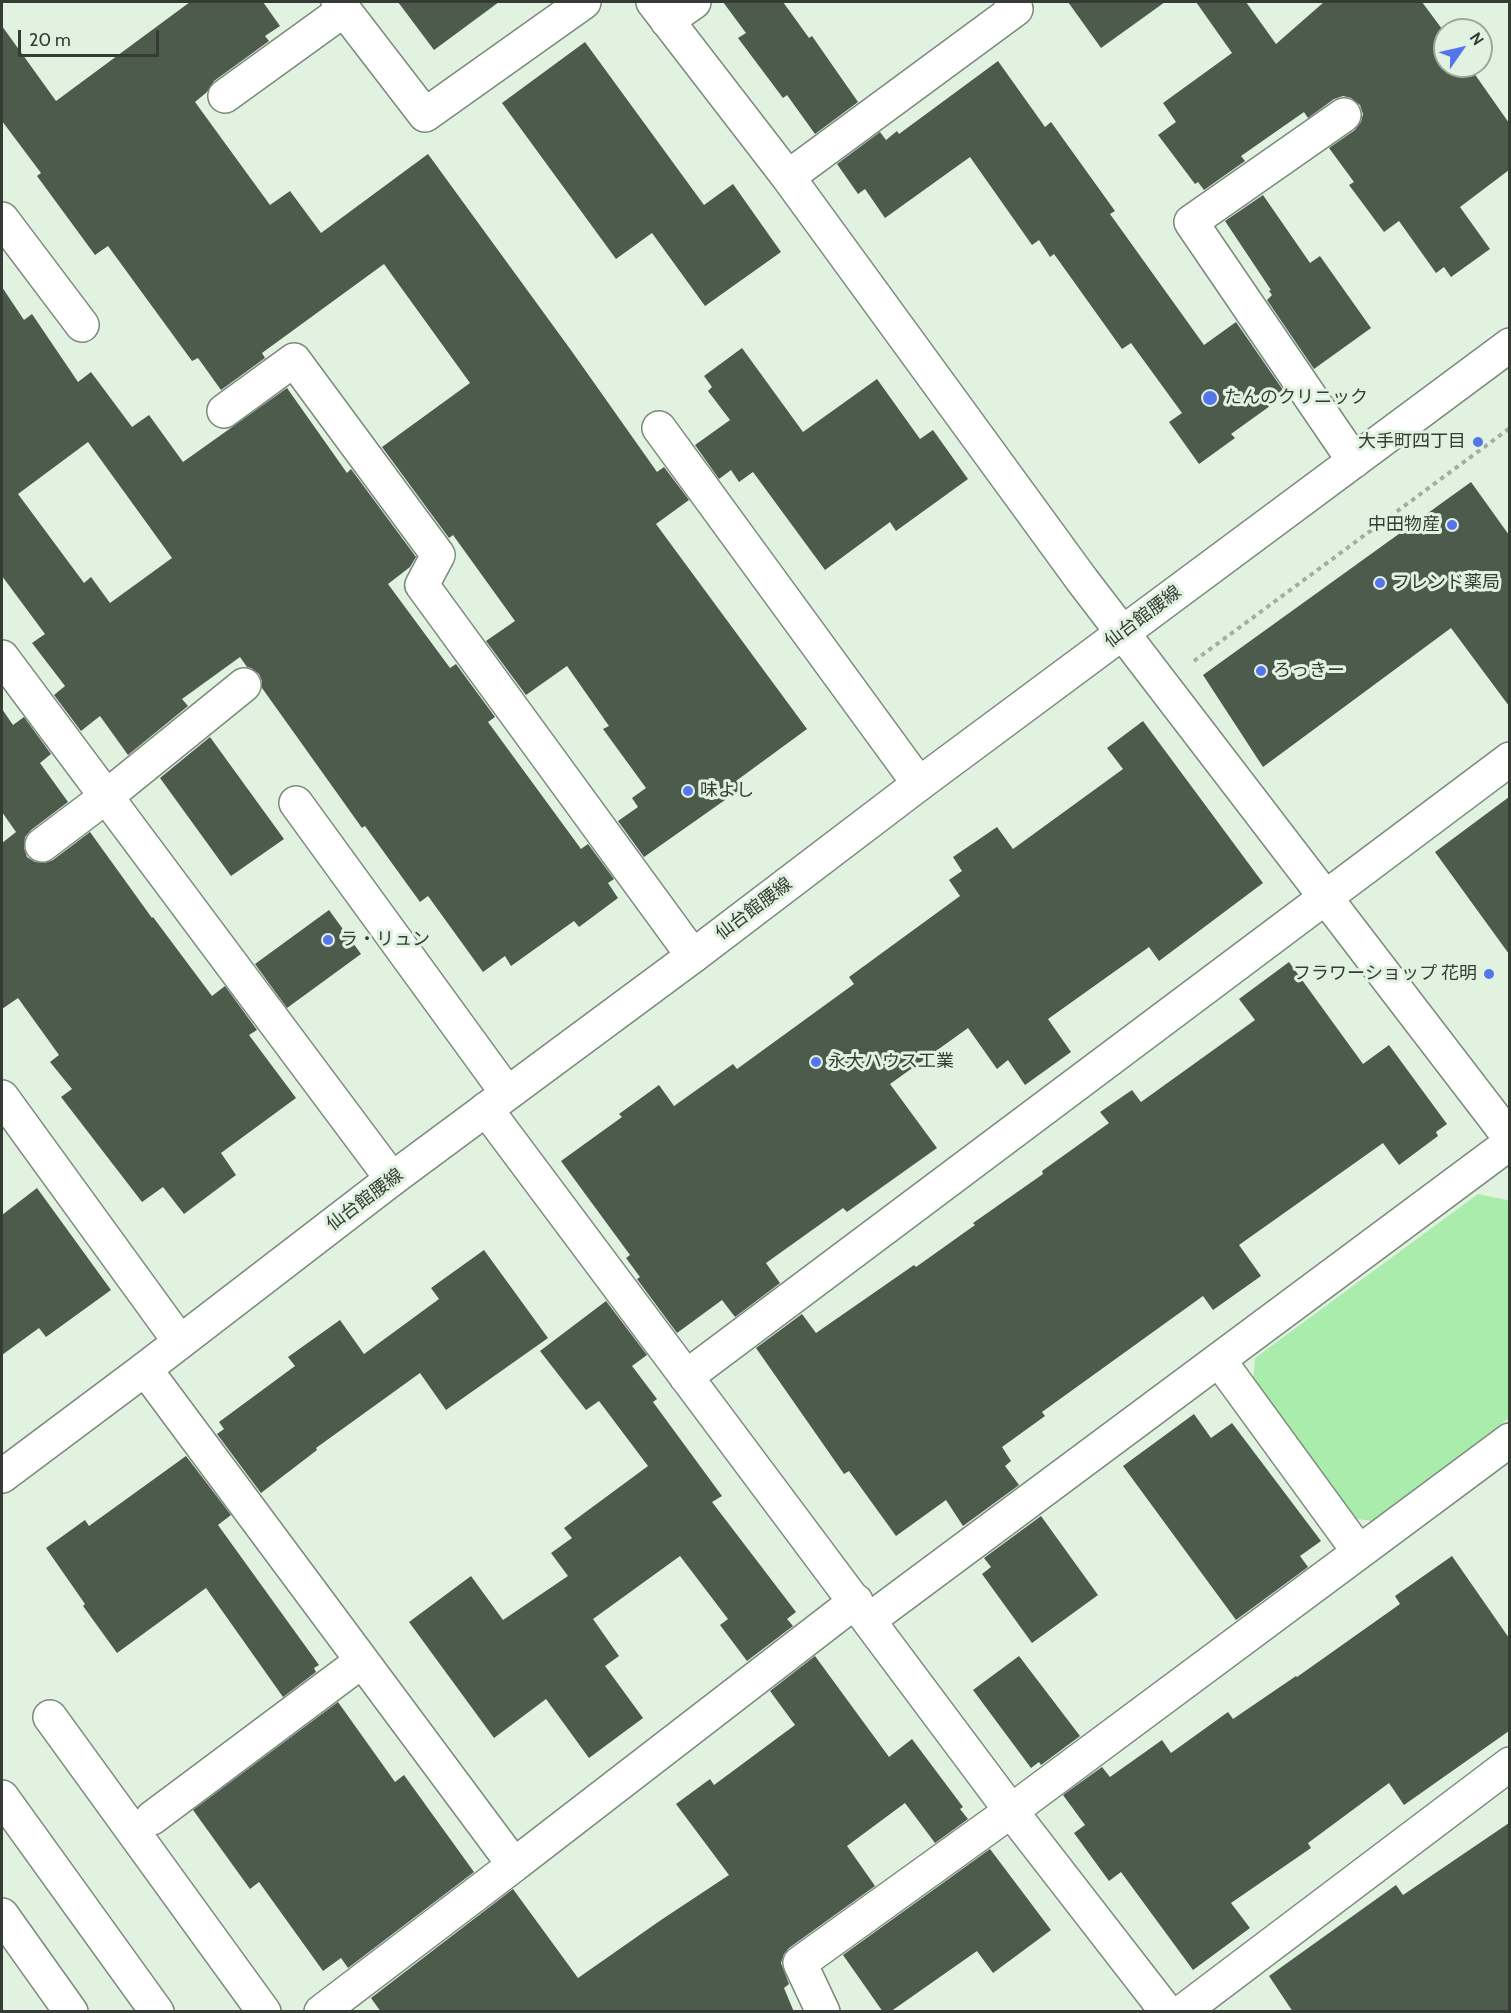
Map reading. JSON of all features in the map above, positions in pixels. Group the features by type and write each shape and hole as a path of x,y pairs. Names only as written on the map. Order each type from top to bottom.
{"street":[{"path":"225,96 341,6 424,115 584,2"},
{"path":"321,2012 514,1865 863,1611 1219,1359 1509,1141 1012,486 788,177 660,11 694,2"},
{"path":"788,177 1016,9 1011,2"},
{"path":"1344,115 1191,222 1354,461"},
{"path":"2,219 82,325"},
{"name":"仙台館腰線","path":"2,1476 392,1179 1509,345"},
{"path":"224,411 294,360 438,555 422,585 693,956"},
{"path":"659,428 919,784"},
{"path":"2,657 392,1179"},
{"path":"42,845 107,796 244,685"},
{"path":"686,1377 1509,759"},
{"path":"296,803 496,1101 686,1377 1011,1811 1167,2012"},
{"path":"2,1097 180,1342"},
{"path":"1219,1359 1359,1552"},
{"path":"145,1369 514,1865"},
{"path":"823,2012 800,1963 1011,1811 1509,1440"},
{"path":"152,1818 362,1661"},
{"path":"50,1717 264,2012"},
{"path":"1182,2012 1509,1764"},
{"path":"2,1797 157,2012"},
{"path":"2,1915 71,2012"}],"path":[{"path":"1188,665 1509,428"}],"green space":[{"path":"1478,1194 1507,1200 1509,1203 1509,1418 1372,1521 1351,1518 1253,1382 1255,1358"}],"building":[{"path":"190,2 263,2 280,26 265,36 269,41 214,81 207,92 195,102 270,205 290,191 321,233 428,154 657,472 664,467 689,500 656,524 807,729 736,781 742,788 644,857 618,821 638,807 632,798 646,788 603,729 609,726 567,666 526,695 486,641 515,621 453,535 449,538 382,447 470,383 384,264 262,353 265,358 221,390 198,358 192,361 108,246 95,255 37,176 41,173 2,121 2,26 56,101"},
{"path":"398,2 499,2 434,50"},
{"path":"723,2 783,2 809,38 812,36 858,102 815,134 787,95 783,98 738,38 746,33"},
{"path":"1068,2 1165,2 1101,48"},
{"path":"1196,2 1246,2 1276,44 1324,2 1422,2 1434,18 1433,78 1477,78 1509,123 1509,170 1460,207 1490,249 1451,277 1444,267 1436,273 1399,221 1384,232 1349,185 1354,182 1329,148 1355,130 1361,122 1363,114 1360,105 1351,98 1343,96 1334,99 1308,118 1304,112 1241,156 1245,161 1204,190 1198,182 1195,184 1158,135 1176,122 1163,103 1232,53"},
{"path":"585,42 704,205 733,184 781,252 705,306 652,233 616,259 502,103"},
{"path":"998,61 1045,127 1051,122 1115,211 1110,214 1204,345 1236,322 1283,390 1267,401 1270,406 1231,434 1235,438 1199,464 1169,422 1182,413 1131,343 1122,349 1054,254 1050,257 1039,240 1032,245 970,157 885,218 865,189 858,194 837,164 880,132 886,140 897,131 899,134"},
{"path":"1263,195 1310,263 1320,256 1371,328 1314,369 1267,300 1272,295 1269,291 1271,290 1225,221"},
{"path":"2,287 24,320 32,314 78,382 91,372 132,427 149,415 183,462 287,388 347,473 351,469 416,557 410,567 388,584 450,668 456,664 495,717 488,722 581,849 588,844 614,879 608,883 618,898 579,927 574,921 511,966 505,956 483,972 428,896 420,902 365,826 362,828 262,688 259,674 247,667 240,657 182,699 188,706 128,755 100,716 81,731 54,695 65,686 32,643 45,634 2,576","holes":["88,442 172,558 110,603 91,577 84,583 18,494"]},
{"path":"742,348 803,432 877,379 920,439 933,430 968,479 896,531 890,522 825,570 753,472 739,482 731,470 719,479 695,445 730,420 708,391 712,387 704,376"},
{"path":"1471,482 1509,535 1509,706 1451,628 1263,767 1203,675"},
{"path":"2,709 13,725 24,717 51,754 40,763 68,802 25,837 24,848 27,857 35,862 45,863 53,860 90,832 212,996 225,986 257,1030 249,1035 296,1098 221,1153 236,1175 184,1214 163,1187 142,1202 61,1097 72,1089 50,1062 59,1055 18,998 2,1009 2,843 16,832 2,812"},
{"path":"1143,721 1263,883 1159,961 1149,947 1048,1019 1071,1052 1025,1085 1008,1060 997,1069 968,1028 890,1084 937,1148 847,1212 843,1208 766,1263 780,1283 735,1317 722,1300 677,1333 637,1279 640,1277 626,1258 630,1255 561,1161 622,1117 619,1114 659,1085 674,1106 733,1064 737,1069 854,984 849,977 960,896 949,880 962,871 953,857 997,827 1013,849 1123,769 1107,748"},
{"path":"210,737 284,839 231,876 160,778"},
{"path":"1509,797 1509,954 1435,852"},
{"path":"329,910 361,954 287,1008 255,964"},
{"path":"1289,962 1363,1064 1389,1045 1447,1124 1436,1132 1438,1136 1399,1165 1383,1143 1239,1245 1261,1276 1213,1310 1203,1296 1042,1412 1045,1416 1002,1447 1011,1461 1005,1466 1019,1485 963,1526 946,1500 896,1536 849,1471 844,1474 756,1348 802,1314 816,1333 975,1225 973,1223 1043,1174 1042,1171 1109,1123 1100,1112 1132,1090 1141,1102 1255,1020 1239,999"},
{"path":"37,1188 111,1290 46,1337 39,1328 2,1355 2,1215"},
{"path":"484,1250 548,1338 446,1410 420,1373 316,1448 317,1450 261,1493 217,1434 224,1429 219,1422 295,1366 288,1357 340,1320 364,1354 439,1299 431,1288"},
{"path":"606,1301 647,1355 632,1366 657,1399 653,1402 722,1496 712,1502 796,1612 787,1619 793,1626 747,1661 720,1625 728,1619 680,1556 593,1619 619,1656 605,1666 643,1718 589,1758 546,1699 494,1738 409,1622 471,1576 503,1620 568,1576 551,1553 572,1538 564,1528 648,1466 599,1401 586,1410 540,1351"},
{"path":"1194,1414 1211,1438 1232,1423 1321,1541 1300,1556 1308,1567 1236,1620 1123,1466"},
{"path":"186,1456 231,1515 218,1525 319,1665 314,1668 316,1672 283,1697 206,1588 117,1653 83,1606 85,1604 46,1548 85,1520 89,1526"},
{"path":"1041,1516 1098,1595 1032,1643 982,1574 991,1567 984,1558"},
{"path":"1452,1556 1509,1638 1509,1731 1404,1805 1389,1783 1308,1843 1311,1848 1231,1903 1250,1928 1193,1970 1121,1872 1109,1881 1074,1833 1085,1825 1063,1795 1102,1767 1110,1777 1162,1740 1171,1753 1228,1712 1233,1719 1400,1604 1395,1596"},
{"path":"815,1656 889,1757 912,1739 963,1807 960,1809 968,1819 935,1843 905,1803 847,1846 875,1886 789,1948 784,1954 781,1963 789,1984 784,1988 794,2012 381,2012 371,1998 513,1889 578,1978 729,1875 676,1804 710,1779 714,1785 795,1725 770,1691"},
{"path":"1019,1656 1080,1736 1041,1765 1039,1762 1031,1768 973,1690"},
{"path":"338,1702 395,1782 404,1775 474,1872 348,1968 341,1958 323,1971 259,1882 250,1889 193,1810"},
{"path":"1509,1823 1509,2012 1293,2012 1269,1976 1396,1885 1403,1895"},
{"path":"990,1849 1051,1930 993,1973 977,1951 890,2012 883,2012 843,1955"}],"place":[{"name":"たんのクリニック","path":"1210,398"},
{"name":"大手町四丁目","path":"1478,442"},
{"name":"中田物産","path":"1452,525"},
{"name":"フレンド薬局","path":"1380,583"},
{"name":"ろっきー","path":"1261,671"},
{"name":"味よし","path":"688,791"},
{"name":"ラ・リュン","path":"328,940"},
{"name":"フラワーショップ 花明","path":"1489,974"},
{"name":"永大ハウス工業","path":"816,1062"}]}
